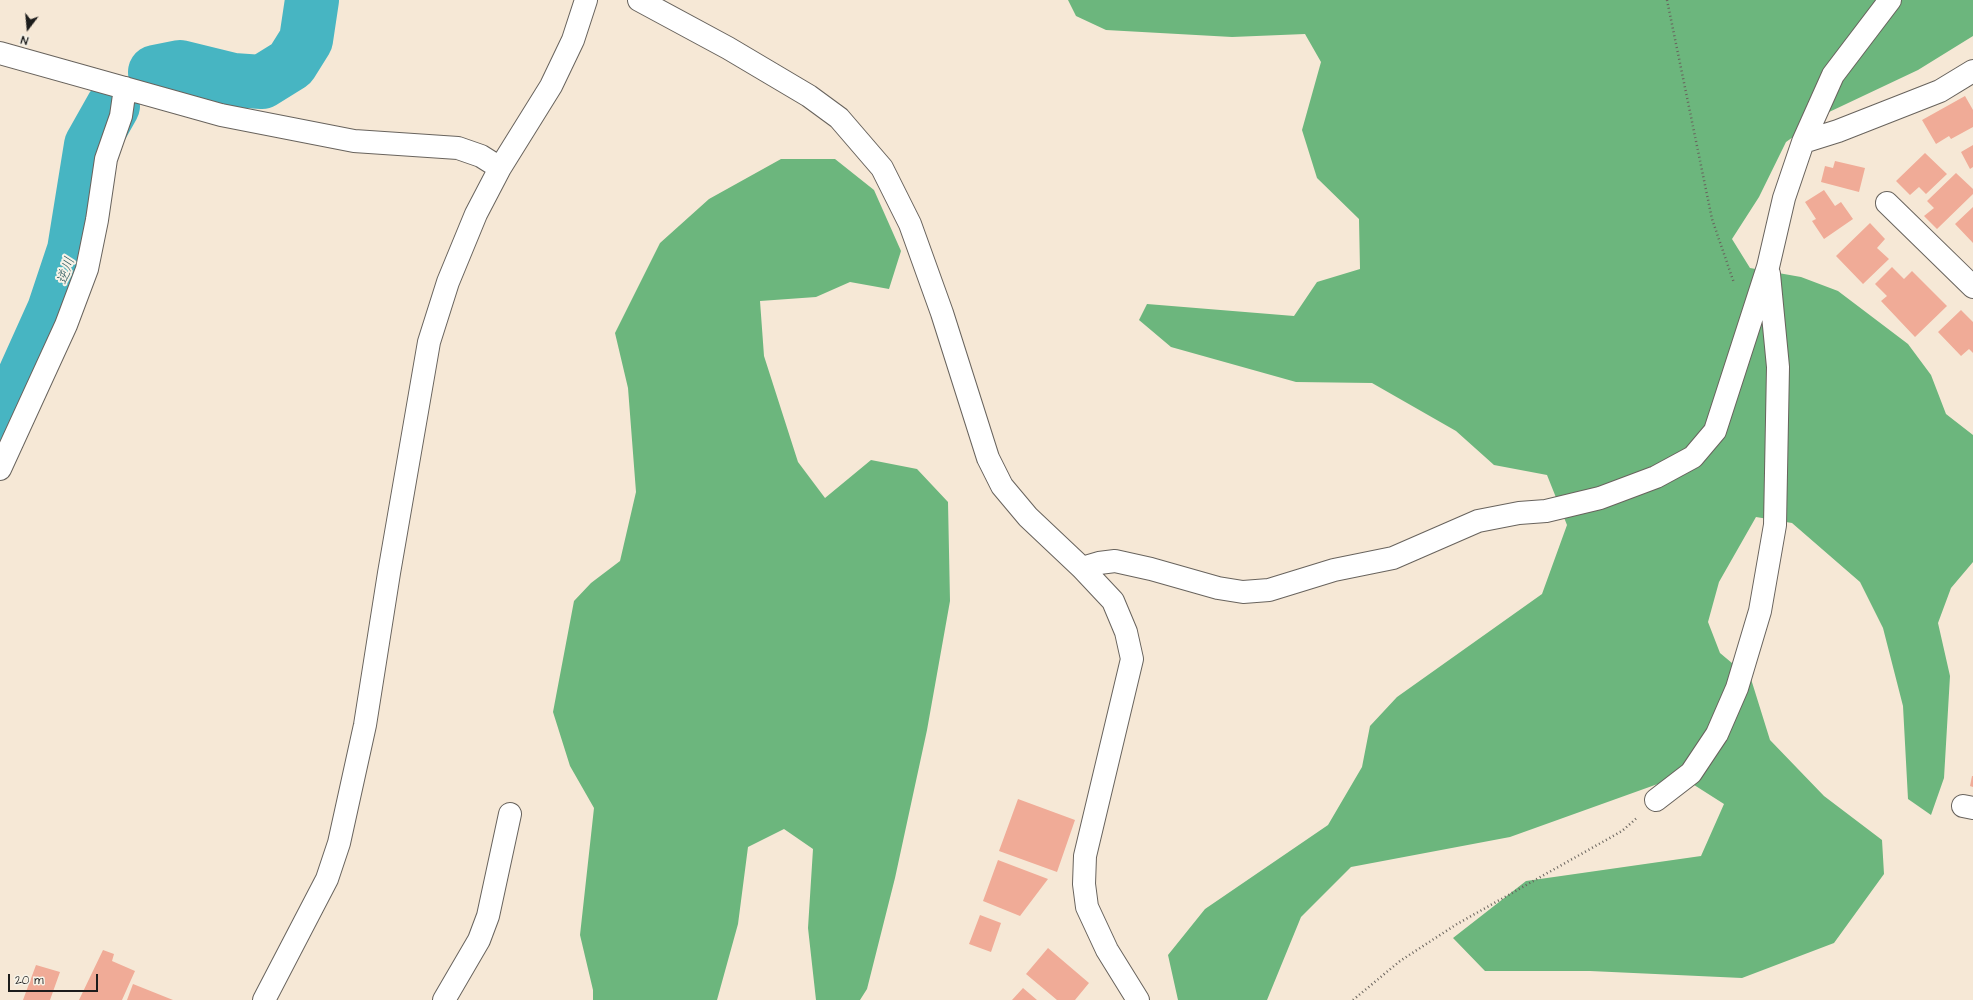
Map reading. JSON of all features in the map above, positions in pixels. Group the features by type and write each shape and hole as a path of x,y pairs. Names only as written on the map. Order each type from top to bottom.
{"street":[{"path":"264,1000 327,879 339,843 365,725 389,573 429,342 448,282 476,214 500,168 551,86 573,40 586,0"},
{"path":"639,0 728,48 809,96 838,118 882,168 910,224 942,313 988,458 1002,486 1028,517 1082,568 1113,601 1126,632 1132,658 1085,856 1084,884 1087,907 1107,950 1138,1000"},
{"path":"1082,568 1099,563 1115,562 1151,569 1218,588 1243,592 1269,590 1334,570 1393,558 1478,521 1519,513 1554,509 1600,498 1656,477 1693,457 1715,431 1768,267 1784,198 1803,142 1833,75 1890,0"},
{"path":"0,53 221,114 281,127 354,141 458,148 482,156 500,168"},
{"path":"1803,142 1838,131 1940,91 1973,70"},
{"path":"0,469 66,325 87,269 97,220 106,159 121,116 125,88"},
{"path":"1887,203 1973,287"},
{"path":"1656,800 1691,773 1717,734 1737,688 1760,612 1775,525 1778,367 1768,267"},
{"path":"444,1000 479,940 488,916 510,814"}],"path":[{"path":"1667,0 1712,218 1733,280 1753,312"},
{"path":"1353,1000 1400,961 1457,924 1622,831 1656,800"}],"green space":[{"path":"1068,0 1973,0 1973,36 1918,70 1827,113 1786,142 1759,197 1732,239 1750,268 1801,277 1838,291 1908,344 1931,375 1946,414 1973,435 1973,562 1951,588 1938,623 1950,676 1944,778 1931,815 1908,799 1903,706 1883,628 1860,582 1792,523 1756,517 1719,582 1708,622 1720,653 1751,679 1770,740 1824,796 1882,840 1884,874 1834,943 1742,978 1590,971 1485,971 1453,938 1526,881 1701,856 1724,804 1680,776 1510,837 1351,867 1301,917 1267,1000 1178,1000 1168,955 1205,909 1328,825 1362,767 1370,726 1397,697 1542,594 1567,525 1547,475 1494,465 1456,431 1372,383 1296,382 1171,347 1139,320 1147,304 1294,316 1317,282 1360,269 1359,219 1317,178 1302,130 1321,62 1305,34 1232,37 1106,30 1076,16"},
{"path":"781,159 835,159 874,190 901,251 889,289 850,282 816,297 760,301 764,356 798,462 825,498 871,460 917,469 948,502 950,601 927,730 895,878 867,989 860,1000 816,1000 808,928 813,849 784,829 748,847 738,924 717,1000 593,1000 593,990 580,935 594,808 570,766 553,712 574,601 591,583 620,561 636,492 628,388 615,333 660,243 709,199"}],"building":[{"path":"1965,96 1973,110 1973,127 1951,139 1949,136 1936,144 1922,120"},
{"path":"1973,145 1973,167 1970,169 1961,152"},
{"path":"1925,153 1947,174 1926,194 1919,187 1910,195 1896,181"},
{"path":"1835,161 1865,168 1859,192 1821,182 1825,166 1833,168"},
{"path":"1956,173 1973,189 1973,194 1937,229 1924,216 1934,208 1927,201"},
{"path":"1824,190 1835,206 1841,202 1853,219 1824,239 1812,221 1816,219 1805,202"},
{"path":"1973,207 1973,243 1955,224"},
{"path":"1870,223 1885,239 1877,248 1889,259 1863,284 1836,256"},
{"path":"1892,267 1904,279 1912,271 1947,306 1915,337 1881,301 1887,296 1875,284"},
{"path":"1961,310 1973,322 1973,353 1969,349 1961,356 1938,332"},
{"path":"1973,776 1973,787 1970,786"},
{"path":"1018,799 1075,820 1057,872 999,851"},
{"path":"998,860 1048,879 1020,916 983,901"},
{"path":"980,915 1001,923 991,952 969,944"},
{"path":"1048,948 1089,983 1075,1000 1057,1000 1026,974"},
{"path":"103,950 114,954 112,961 135,971 122,1000 79,1000"},
{"path":"36,965 60,972 50,1000 23,1000"},
{"path":"133,984 173,1000 127,1000"},
{"path":"1023,988 1037,1000 1012,1000"}],"waterway":[{"name":"逆川","path":"155,72 180,67 233,80 262,82 291,64 306,40 312,0"},
{"name":"逆川","path":"0,430 54,310 74,250 91,145 113,106"}]}
